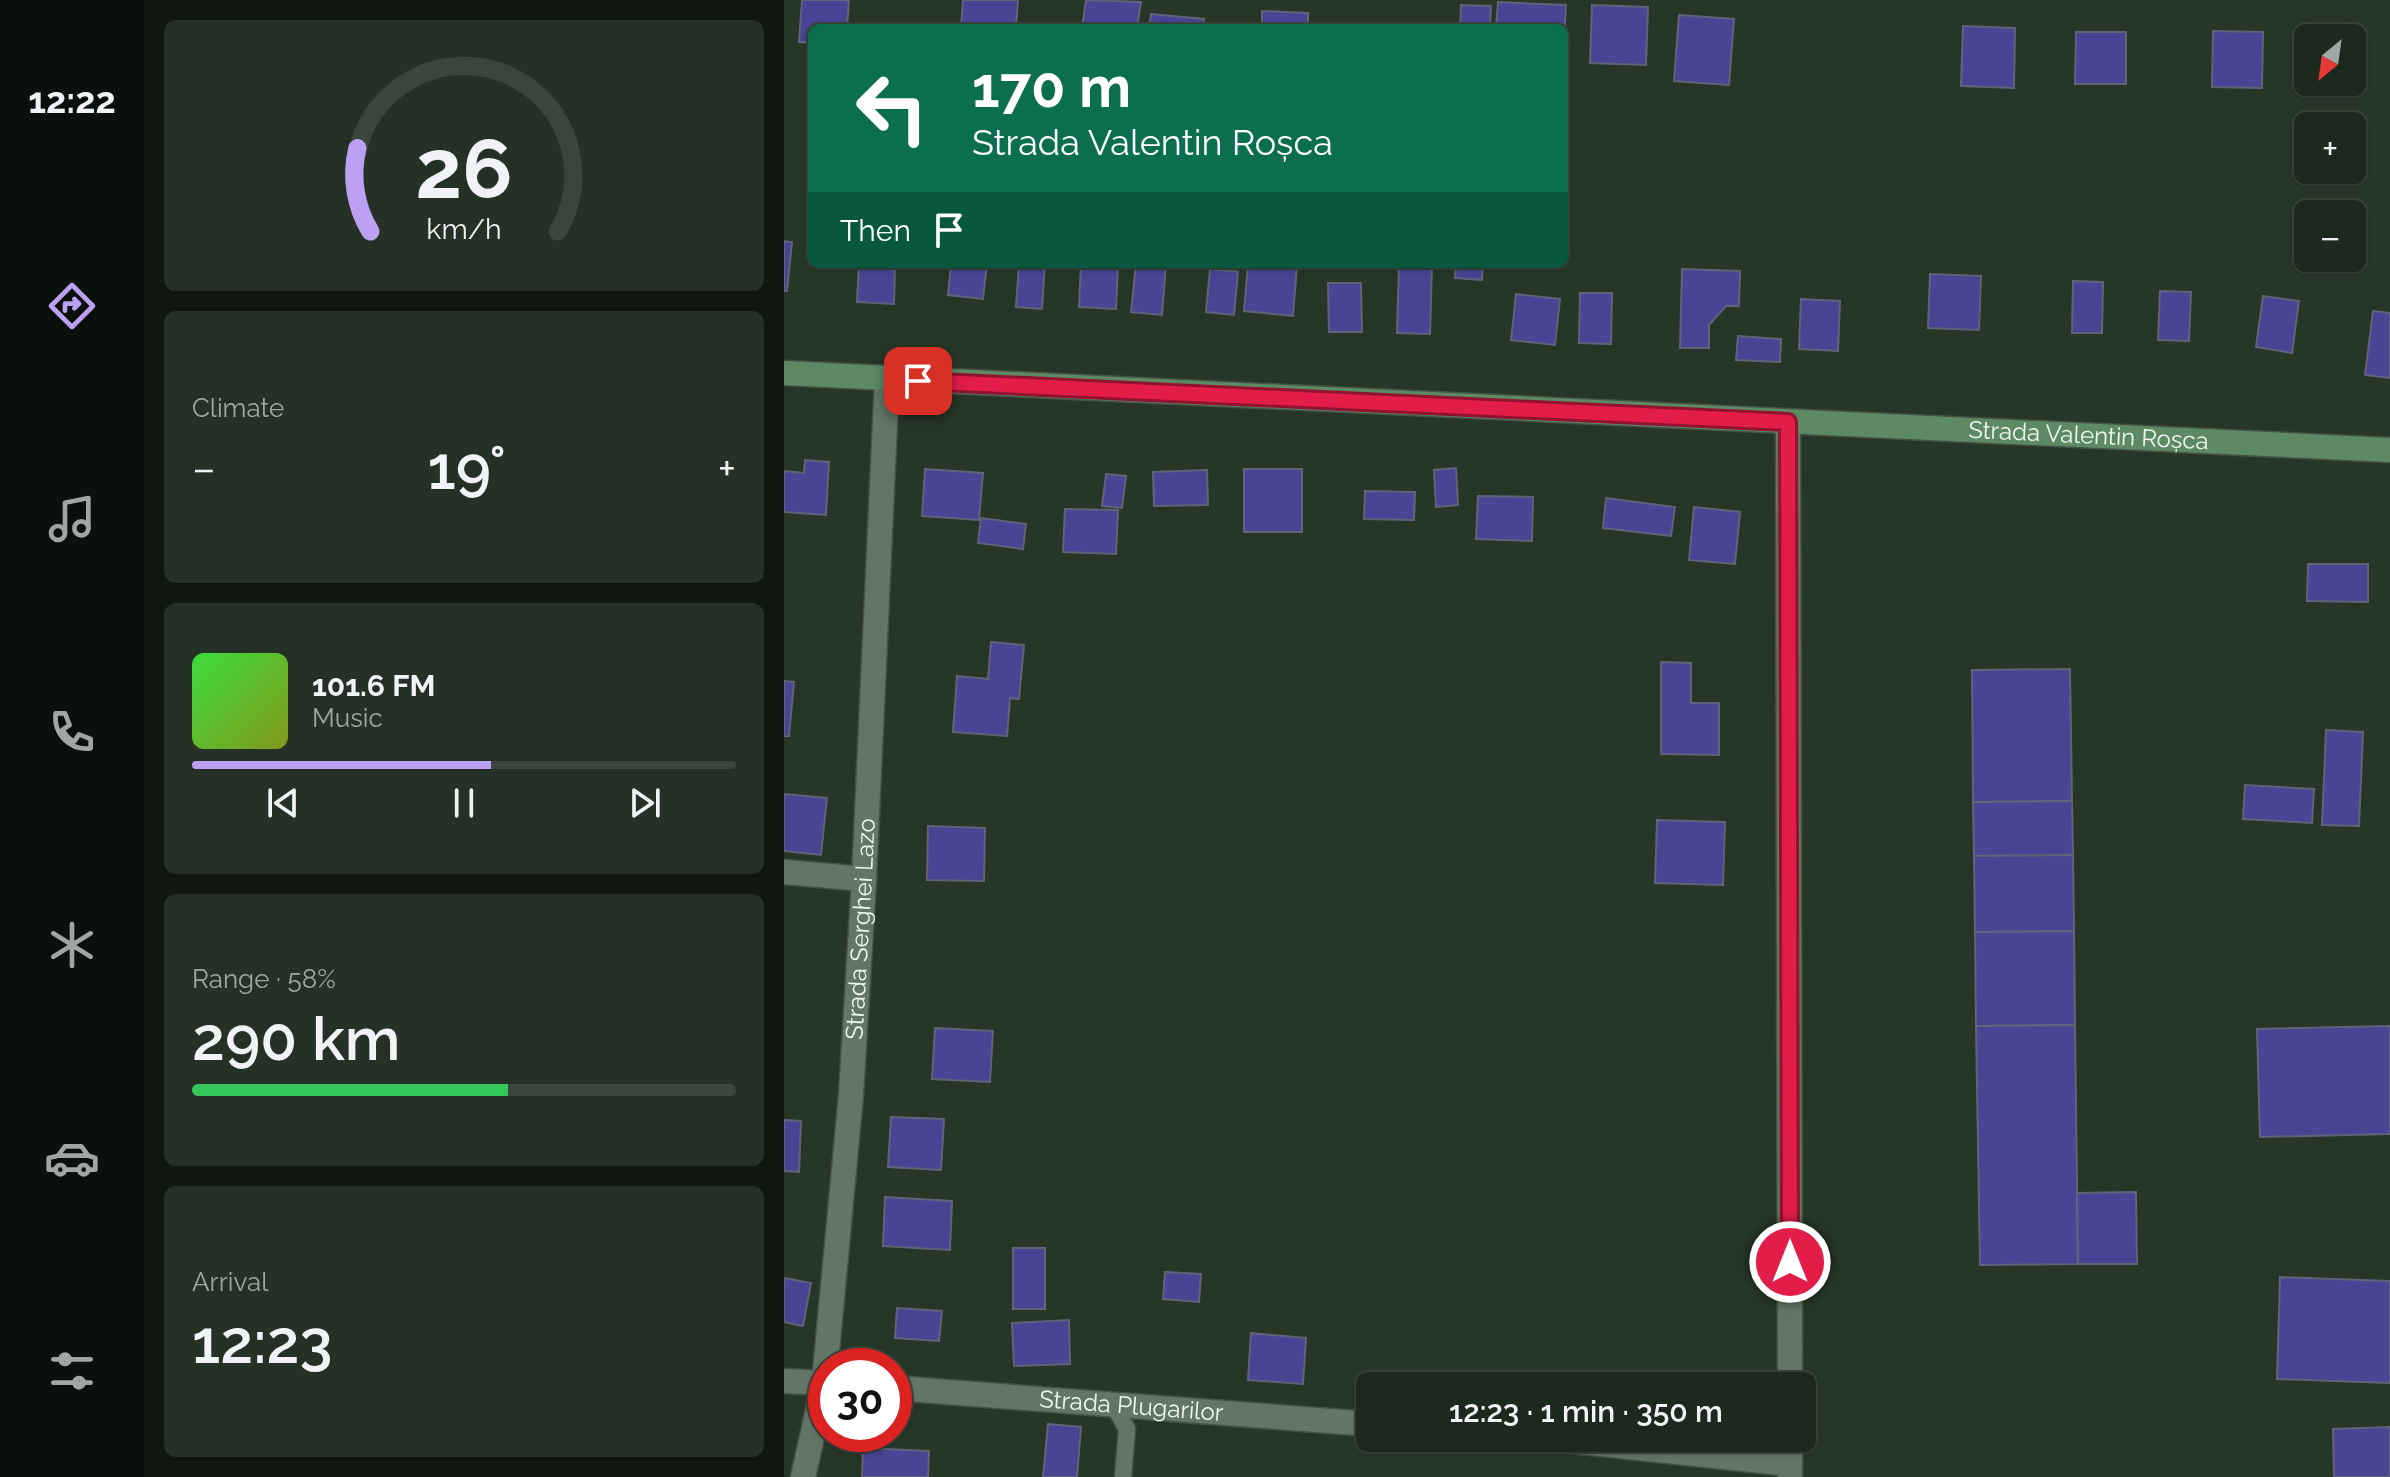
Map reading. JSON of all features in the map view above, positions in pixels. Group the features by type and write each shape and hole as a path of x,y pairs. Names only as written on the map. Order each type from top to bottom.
{"main road":[{"name":"Strada Valentin Roșca","path":"784,373 2390,450"}],"street":[{"name":"Strada Serghei Lazo","path":"828,1348 851,1095 887,379"},
{"path":"1788,422 1790,1372"},
{"path":"784,872 864,879"},
{"path":"784,1381 808,1382"},
{"name":"Strada Plugarilor","path":"912,1389 1356,1423"},
{"name":"Strada Serghei Lazo","path":"803,1477 809,1452"},
{"path":"1648,1452 1790,1471"}],"lane":[{"path":"1113,1404 1127,1429 1123,1477"}],"building":[{"path":"802,0 849,0 847,24 808,24 808,43 799,42"},
{"path":"963,0 1018,0 1016,24 961,24"},
{"path":"1086,0 1141,2 1138,24 1083,24"},
{"path":"1498,2 1566,5 1565,24 1496,24"},
{"path":"1461,5 1491,6 1490,24 1460,24"},
{"path":"1592,5 1648,7 1646,65 1590,63"},
{"path":"1262,11 1308,13 1308,24 1262,24"},
{"path":"1151,14 1204,19 1203,24 1150,24"},
{"path":"1679,15 1734,19 1729,85 1674,81"},
{"path":"1963,26 2015,28 2014,88 1961,86"},
{"path":"2213,31 2263,32 2262,88 2212,87"},
{"path":"2076,32 2126,32 2126,84 2075,84"},
{"path":"784,241 792,242 787,291 784,291"},
{"path":"859,268 895,268 894,304 857,302"},
{"path":"951,268 987,268 983,299 948,295"},
{"path":"1019,268 1045,268 1042,309 1016,307"},
{"path":"1081,268 1118,268 1116,309 1079,307"},
{"path":"1136,268 1166,268 1162,315 1131,312"},
{"path":"1248,268 1297,268 1293,316 1244,311"},
{"path":"1399,268 1432,268 1430,334 1397,333"},
{"path":"1456,268 1483,268 1482,280 1455,278"},
{"path":"1210,269 1238,272 1234,315 1206,312"},
{"path":"1682,269 1740,271 1739,306 1726,306 1709,325 1709,348 1680,348"},
{"path":"1930,274 1981,276 1979,330 1928,328"},
{"path":"2073,281 2103,282 2102,333 2072,333"},
{"path":"1328,283 1361,283 1362,332 1329,332"},
{"path":"2160,291 2191,292 2189,341 2158,340"},
{"path":"1580,293 1612,293 1611,344 1579,343"},
{"path":"1516,294 1560,299 1555,345 1511,340"},
{"path":"2263,296 2299,301 2292,353 2256,347"},
{"path":"1801,299 1840,301 1838,351 1799,349"},
{"path":"2373,311 2390,313 2390,378 2365,375"},
{"path":"1738,336 1781,339 1780,362 1736,360"},
{"path":"805,460 829,462 826,515 784,512 784,471 804,473"},
{"path":"1456,468 1458,505 1436,507 1434,470"},
{"path":"925,469 983,473 979,520 922,516"},
{"path":"1244,469 1302,469 1302,532 1244,532"},
{"path":"1207,470 1208,505 1154,506 1153,472"},
{"path":"1106,474 1126,476 1122,508 1102,506"},
{"path":"1365,491 1415,492 1414,520 1364,519"},
{"path":"1478,496 1533,497 1532,541 1476,539"},
{"path":"1606,498 1675,507 1671,536 1603,528"},
{"path":"1694,507 1740,512 1735,564 1689,560"},
{"path":"1065,509 1118,510 1116,554 1063,552"},
{"path":"981,518 1026,524 1023,549 978,543"},
{"path":"2308,564 2368,564 2368,602 2307,601"},
{"path":"991,642 1024,645 1019,699 1010,698 1007,736 953,732 957,676 988,679"},
{"path":"1661,662 1691,663 1691,703 1719,703 1719,755 1661,754"},
{"path":"2070,669 2072,801 1973,802 1972,670"},
{"path":"784,681 794,682 789,736 784,736"},
{"path":"2326,730 2363,732 2359,826 2322,825"},
{"path":"2245,785 2314,789 2312,823 2243,819"},
{"path":"784,794 827,798 821,855 784,851"},
{"path":"2072,801 2073,855 1974,856 1973,802"},
{"path":"1657,820 1725,822 1723,885 1655,883"},
{"path":"928,826 985,828 984,881 927,880"},
{"path":"2073,855 2074,931 1975,932 1974,856"},
{"path":"2074,931 2075,1025 1976,1026 1975,932"},
{"path":"2075,1025 2078,1264 1980,1265 1976,1026"},
{"path":"2390,1026 2390,1134 2260,1137 2257,1029"},
{"path":"935,1028 993,1031 990,1082 932,1079"},
{"path":"891,1117 944,1119 941,1170 888,1167"},
{"path":"784,1120 801,1121 799,1172 784,1171"},
{"path":"2136,1192 2137,1264 2078,1264 2077,1193"},
{"path":"885,1197 952,1201 950,1250 883,1246"},
{"path":"1013,1248 1045,1248 1045,1309 1013,1309"},
{"path":"1165,1272 1201,1274 1199,1302 1163,1299"},
{"path":"2280,1277 2390,1281 2390,1383 2277,1379"},
{"path":"784,1278 811,1283 803,1326 784,1322"},
{"path":"897,1308 942,1311 939,1341 895,1338"},
{"path":"1069,1320 1070,1364 1014,1366 1012,1323"},
{"path":"1251,1333 1306,1338 1303,1384 1248,1380"},
{"path":"1048,1424 1081,1427 1077,1477 1043,1477"},
{"path":"2390,1427 2390,1477 2334,1477 2333,1429"},
{"path":"929,1451 928,1477 862,1477 863,1452"}],"route":[{"path":"918,381 1788,422 1790,1262"}]}
